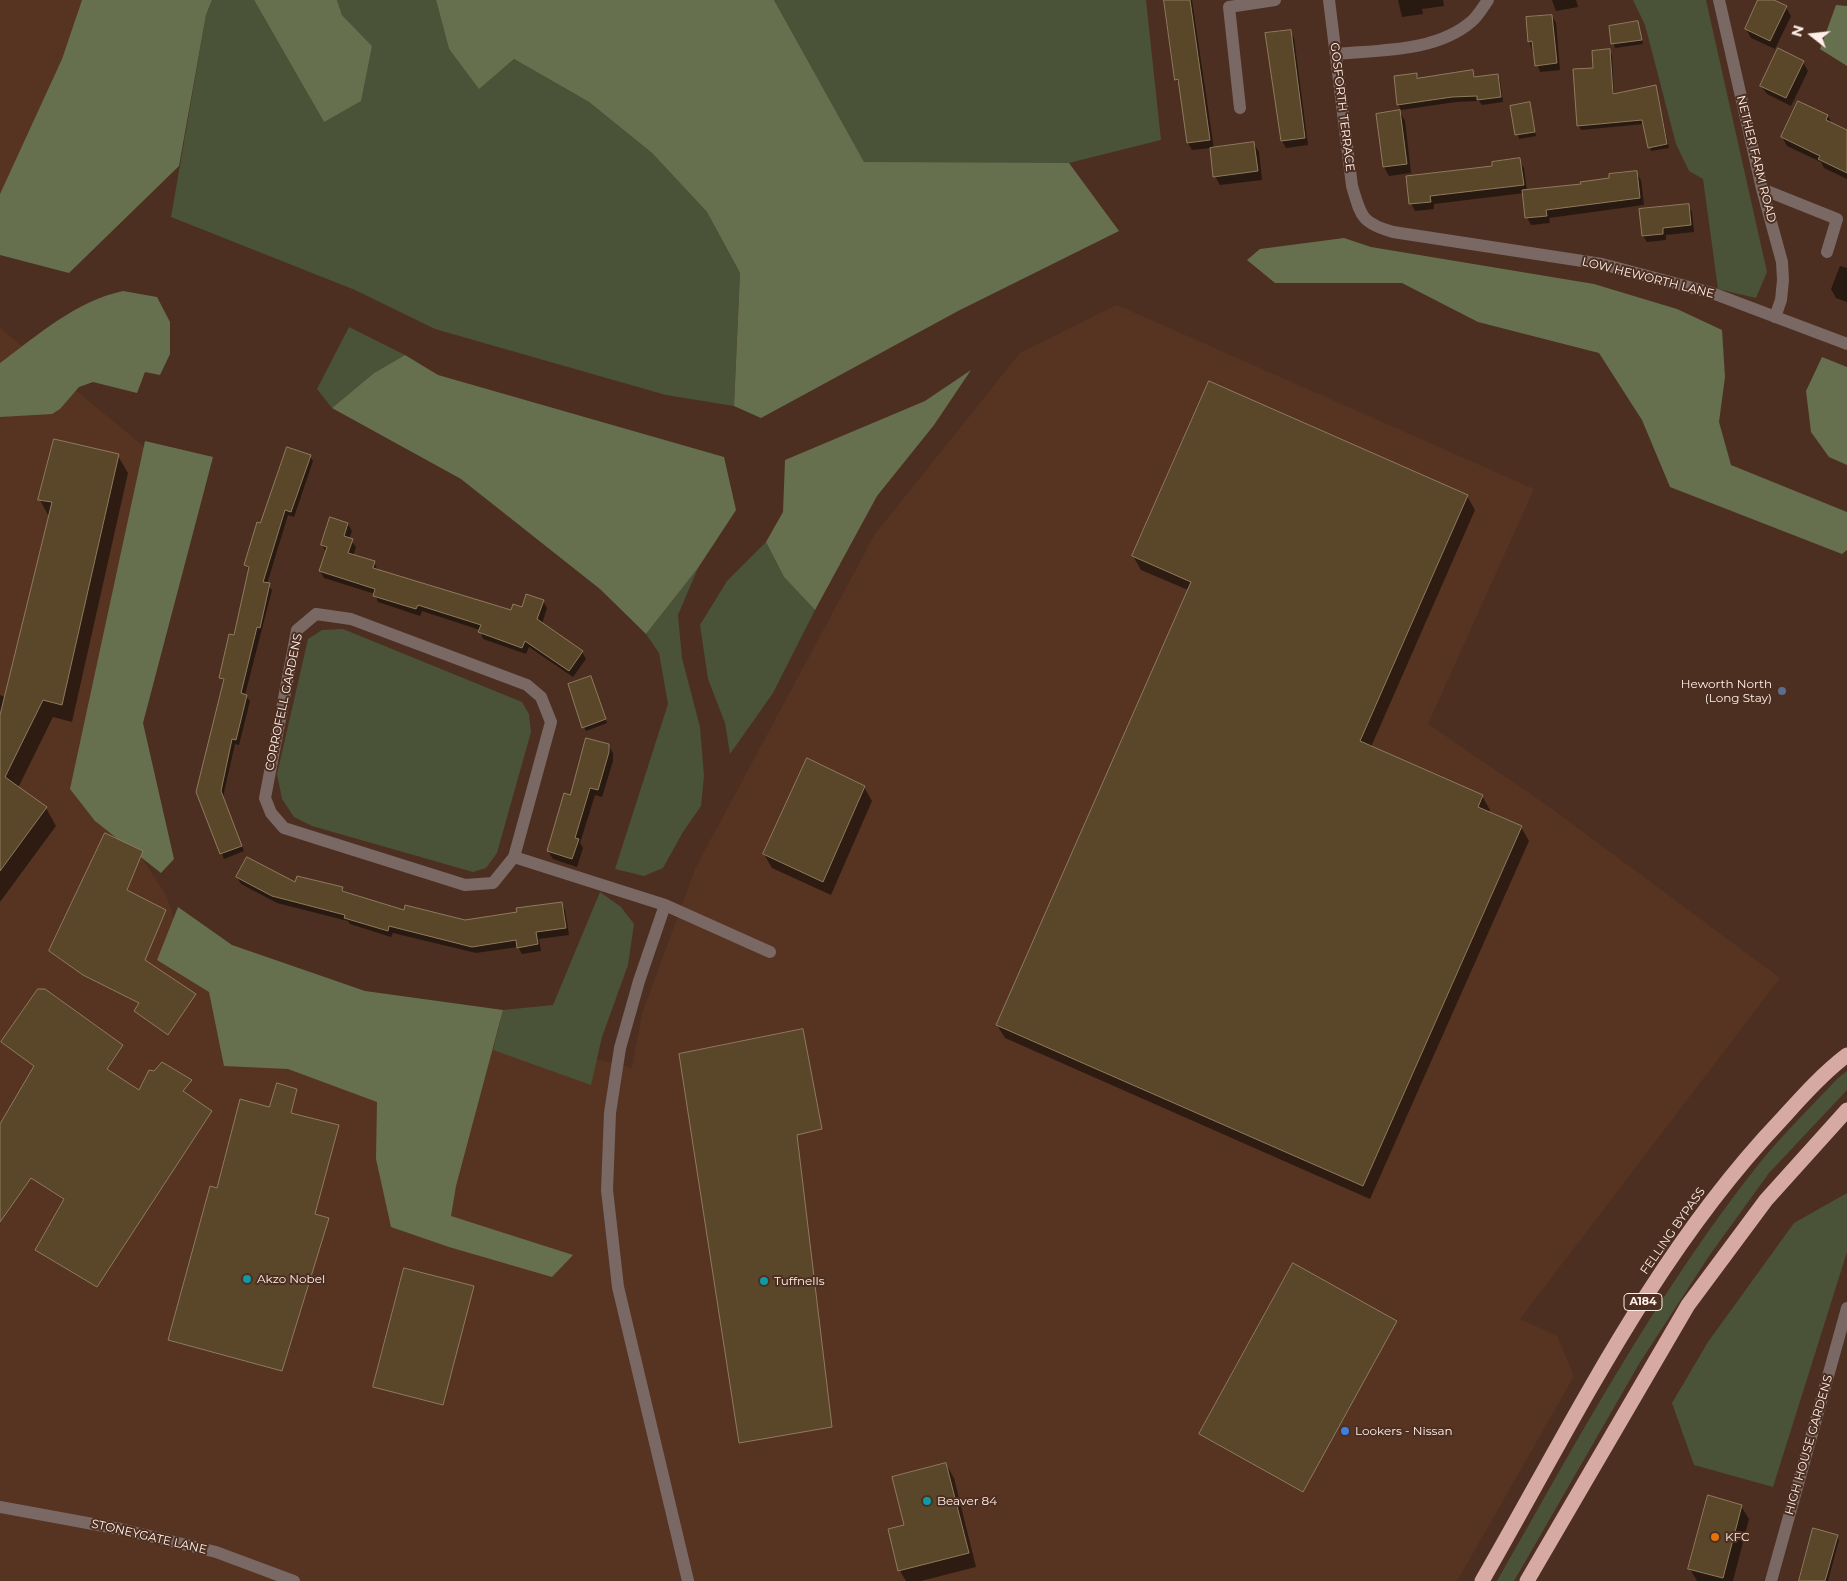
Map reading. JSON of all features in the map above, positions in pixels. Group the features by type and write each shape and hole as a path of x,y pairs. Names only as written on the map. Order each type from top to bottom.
{"highway":[{"name":"FELLING BYPASS","path":"1482,1581 1590,1389 1677,1249 1755,1147 1811,1087 1847,1054"},
{"path":"1527,1581 1688,1305 1729,1247 1766,1200 1847,1110"}],"street":[{"path":"1240,108 1229,3 1274,0"},
{"name":"GOSFORTH TERRACE","path":"1329,0 1352,186 1360,212"},
{"path":"1336,54 1424,44 1450,35 1472,21 1488,0"},
{"name":"NETHER FARM ROAD","path":"1719,0 1762,189 1782,262 1784,280 1781,300 1775,317"},
{"path":"1762,189 1837,219 1827,252"},
{"name":"LOW HEWORTH LANE","path":"1360,212 1373,226 1392,232 1602,264 1712,293 1847,344"},
{"name":"CORROFELL GARDENS","path":"316,614 351,619 527,685 541,697 551,722 514,857 493,883 465,885 284,828 272,813 265,798 297,630 316,614"},
{"path":"514,857 665,905 770,952"},
{"path":"665,905 639,981 620,1048 610,1113 607,1190 618,1287 688,1581"},
{"name":"HIGH HOUSE GARDENS","path":"1771,1581 1847,1308"},
{"name":"STONEYGATE LANE","path":"0,1506 120,1529 216,1552 294,1581"}],"shaded area":[{"path":"0,0 82,0 62,59 0,194"},
{"path":"1117,305 1534,489 1428,724 1548,806 1780,978 1520,1319 1557,1336 1574,1376 1457,1581 0,1581 0,328 147,449 85,770 167,897 184,953 632,1068 642,1014 696,867 875,534 1020,353"}],"green space":[{"path":"82,0 212,0 206,15 179,166 69,273 0,255 0,194 62,59"},
{"path":"212,0 254,0 324,122 372,46 342,15 337,0 436,0 449,49 479,88 514,59 589,102 652,153 707,212 740,273 734,406 666,395 435,329 355,290 171,217 206,15"},
{"path":"254,0 337,0 342,15 372,46 361,101 324,122"},
{"path":"436,0 774,0 864,162 1069,163 1119,231 958,311 761,418 734,406 740,273 707,212 652,153 589,102 514,59 479,89 449,49"},
{"path":"774,0 1146,0 1161,140 1069,163 864,163"},
{"path":"1633,0 1706,0 1767,272 1756,298 1718,289 1703,179 1689,171 1676,144 1645,25"},
{"path":"1836,5 1847,6 1847,66 1820,49"},
{"path":"1344,238 1371,247 1594,284 1677,309 1722,330 1725,377 1719,422 1731,465 1847,512 1847,550 1842,554 1670,487 1642,420 1599,353 1478,322 1402,283 1275,283 1247,260 1260,249"},
{"path":"123,291 157,297 170,322 170,354 160,375 145,372 137,393 93,382 79,387 60,409 52,414 0,417 0,363 73,311 106,296"},
{"path":"349,327 405,355 374,373 332,408 317,389"},
{"path":"405,355 438,375 724,457 736,510 698,568 646,634 600,589 461,479 332,408 374,373"},
{"path":"1822,357 1847,367 1847,465 1829,457 1811,432 1806,391"},
{"path":"971,370 934,425 877,496 815,610 784,577 766,542 783,512 785,460 925,401"},
{"path":"145,441 213,457 143,723 174,859 161,873 95,821 70,789"},
{"path":"766,542 784,577 815,610 773,693 730,754 725,723 708,679 700,625 727,581"},
{"path":"698,568 678,615 682,658 700,727 704,776 701,806 683,832 663,868 644,876 615,869 668,704 659,653 646,634"},
{"path":"343,629 522,702 529,714 531,732 497,853 486,868 473,872 312,826 294,817 282,799 277,774 308,639 322,630"},
{"path":"600,892 621,907 634,924 628,965 602,1037 591,1085 493,1050 503,1010 553,1005"},
{"path":"178,907 232,945 365,991 503,1010 456,1186 451,1216 573,1255 552,1277 449,1247 391,1227 376,1159 377,1102 288,1069 224,1066 209,992 157,960"},
{"path":"1847,1071 1847,1090 1769,1173 1709,1256 1639,1364 1514,1581 1497,1581 1588,1421 1686,1264 1767,1154 1837,1079"},
{"path":"1847,1193 1847,1252 1773,1487 1694,1465 1672,1403 1708,1342 1794,1223"}],"building":[{"path":"1164,0 1190,0 1210,140 1187,143 1178,79 1175,80"},
{"path":"1758,0 1774,0 1787,6 1770,41 1745,29"},
{"path":"1552,15 1557,63 1535,66 1532,41 1528,42 1526,17"},
{"path":"1638,21 1642,40 1611,44 1609,26"},
{"path":"1291,30 1305,138 1281,141 1265,33"},
{"path":"1778,48 1804,61 1786,98 1760,86"},
{"path":"1610,49 1613,94 1656,85 1667,144 1648,148 1642,120 1577,126 1573,69 1593,68 1592,51"},
{"path":"1473,70 1474,77 1498,74 1501,97 1477,100 1477,96 1452,97 1397,105 1394,76 1417,73 1417,78"},
{"path":"1798,101 1828,115 1826,120 1847,130 1847,173 1818,159 1820,156 1781,137"},
{"path":"1530,102 1535,132 1515,135 1510,106"},
{"path":"1400,110 1407,164 1383,167 1376,114"},
{"path":"1254,142 1258,171 1213,177 1210,148"},
{"path":"1520,158 1524,185 1430,196 1431,202 1409,204 1406,176 1492,166 1492,162"},
{"path":"1637,171 1640,198 1546,210 1547,216 1525,218 1522,190 1581,184 1580,182 1609,178 1609,174"},
{"path":"1689,204 1691,225 1663,228 1663,234 1642,236 1639,209"},
{"path":"1209,381 1468,495 1360,741 1483,795 1478,807 1522,826 1363,1186 996,1025 1191,582 1132,556"},
{"path":"54,439 119,454 62,705 43,700 5,777 47,807 0,871 0,715 52,502 38,500"},
{"path":"287,447 311,455 291,512 285,510 263,582 270,583 260,628 257,627 241,693 247,695 236,740 232,739 221,791 242,846 220,854 196,792 224,679 219,678 229,634 234,635 249,567 244,565 257,522 260,523"},
{"path":"330,517 348,523 344,536 353,539 348,553 375,561 373,568 511,610 513,604 522,607 526,594 544,600 537,619 583,651 569,671 525,641 522,648 478,632 481,625 418,605 416,609 373,596 375,589 319,571 327,547 321,545"},
{"path":"591,676 606,719 582,728 568,684"},
{"path":"586,738 609,744 609,752 598,790 590,788 575,838 579,839 572,859 547,851 564,793 570,795"},
{"path":"807,758 865,786 823,882 763,854"},
{"path":"105,833 143,851 127,890 166,910 145,960 196,994 168,1035 134,1011 139,1003 83,975 49,951"},
{"path":"247,857 295,882 297,876 343,887 342,891 404,910 405,905 465,920 517,912 516,908 562,902 566,928 536,932 538,944 517,948 516,940 472,947 389,926 388,931 344,918 345,915 272,896 236,877"},
{"path":"38,989 45,989 123,1045 107,1069 139,1090 149,1070 154,1071 162,1062 192,1080 183,1091 212,1111 97,1287 35,1250 64,1199 31,1178 0,1222 0,1124 34,1066 1,1042"},
{"name":"Tuffnells","path":"803,1029 822,1129 797,1135 832,1427 739,1443 679,1054"},
{"name":"Akzo Nobel","path":"277,1083 297,1089 291,1113 339,1125 315,1214 329,1218 282,1371 168,1340 210,1186 217,1188 240,1099 269,1107"},
{"path":"1293,1263 1397,1321 1303,1492 1199,1434"},
{"path":"404,1268 474,1286 443,1405 373,1387"},
{"name":"Beaver 84","path":"946,1463 969,1553 898,1571 888,1529 904,1525 892,1477"},
{"name":"KFC","path":"1708,1495 1742,1505 1723,1578 1688,1569"},
{"path":"1813,1528 1838,1535 1825,1581 1799,1581"}],"place":[{"name":"Heworth North (Long Stay)","path":"1782,691"},
{"name":"Akzo Nobel","path":"247,1279"},
{"name":"Tuffnells","path":"764,1281"},
{"name":"Lookers - Nissan","path":"1345,1431"},
{"name":"Beaver 84","path":"927,1501"},
{"name":"KFC","path":"1715,1537"}]}
